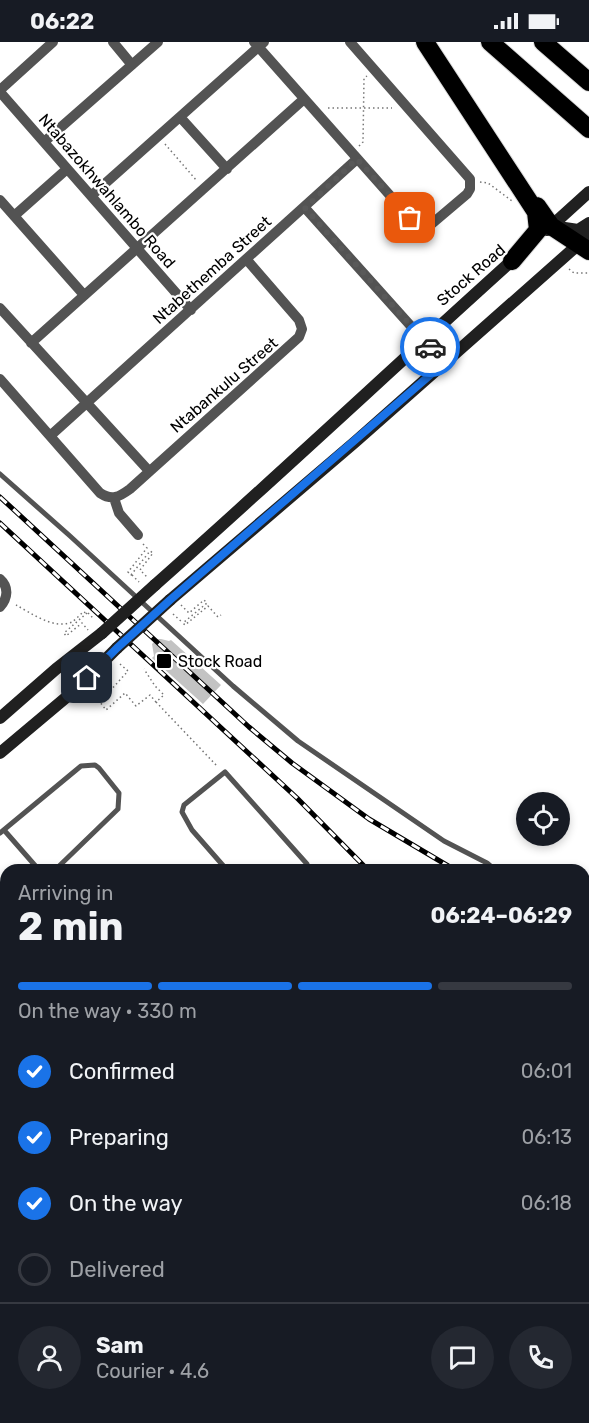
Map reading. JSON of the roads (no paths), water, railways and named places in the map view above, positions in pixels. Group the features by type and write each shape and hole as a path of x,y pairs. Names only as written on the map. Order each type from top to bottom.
{"highway":[{"path":"425,42 551,225 585,244"},
{"path":"490,42 589,129"},
{"path":"543,42 589,82"},
{"path":"438,61 536,212 538,226 535,235 512,261"}],"main road":[{"name":"Stock Road","path":"0,718 102,633 152,581 292,463 423,340 589,192"},
{"path":"551,225 567,230 578,230 589,223"},
{"path":"0,753 75,690 117,648 176,602 444,363 585,244"}],"street":[{"path":"0,91 53,42"},
{"path":"113,42 132,65"},
{"path":"44,142 158,42"},
{"path":"92,196 259,44 304,99 415,223 424,228 432,225 467,194 471,183 466,173 350,42"},
{"name":"Ntabazokhwahlambo Road","path":"0,91 191,310"},
{"path":"31,343 304,99"},
{"path":"180,117 227,168"},
{"name":"Ntabethemba Street","path":"50,436 305,208 355,156"},
{"path":"14,216 68,169"},
{"path":"0,200 84,295"},
{"path":"305,208 444,363"},
{"name":"Ntabankulu Street","path":"114,498 130,489 299,337 302,329 299,320 247,260"},
{"path":"0,308 149,471"},
{"path":"0,379 100,493 114,498 119,513 140,540"},
{"path":"0,579 7,591 0,607"}],"lane":[{"path":"0,474 233,686 298,741 444,841 488,864"},
{"path":"33,864 2,831 81,766 95,765 119,794 118,809 61,864"},
{"path":"222,864 192,830 182,812 184,805 225,772 307,864"}],"railway":[{"path":"0,497 249,727 292,763 369,819 445,864"},
{"path":"0,523 297,798 362,864"}],"place":[{"name":"Stock Road","path":"164,661"}]}
